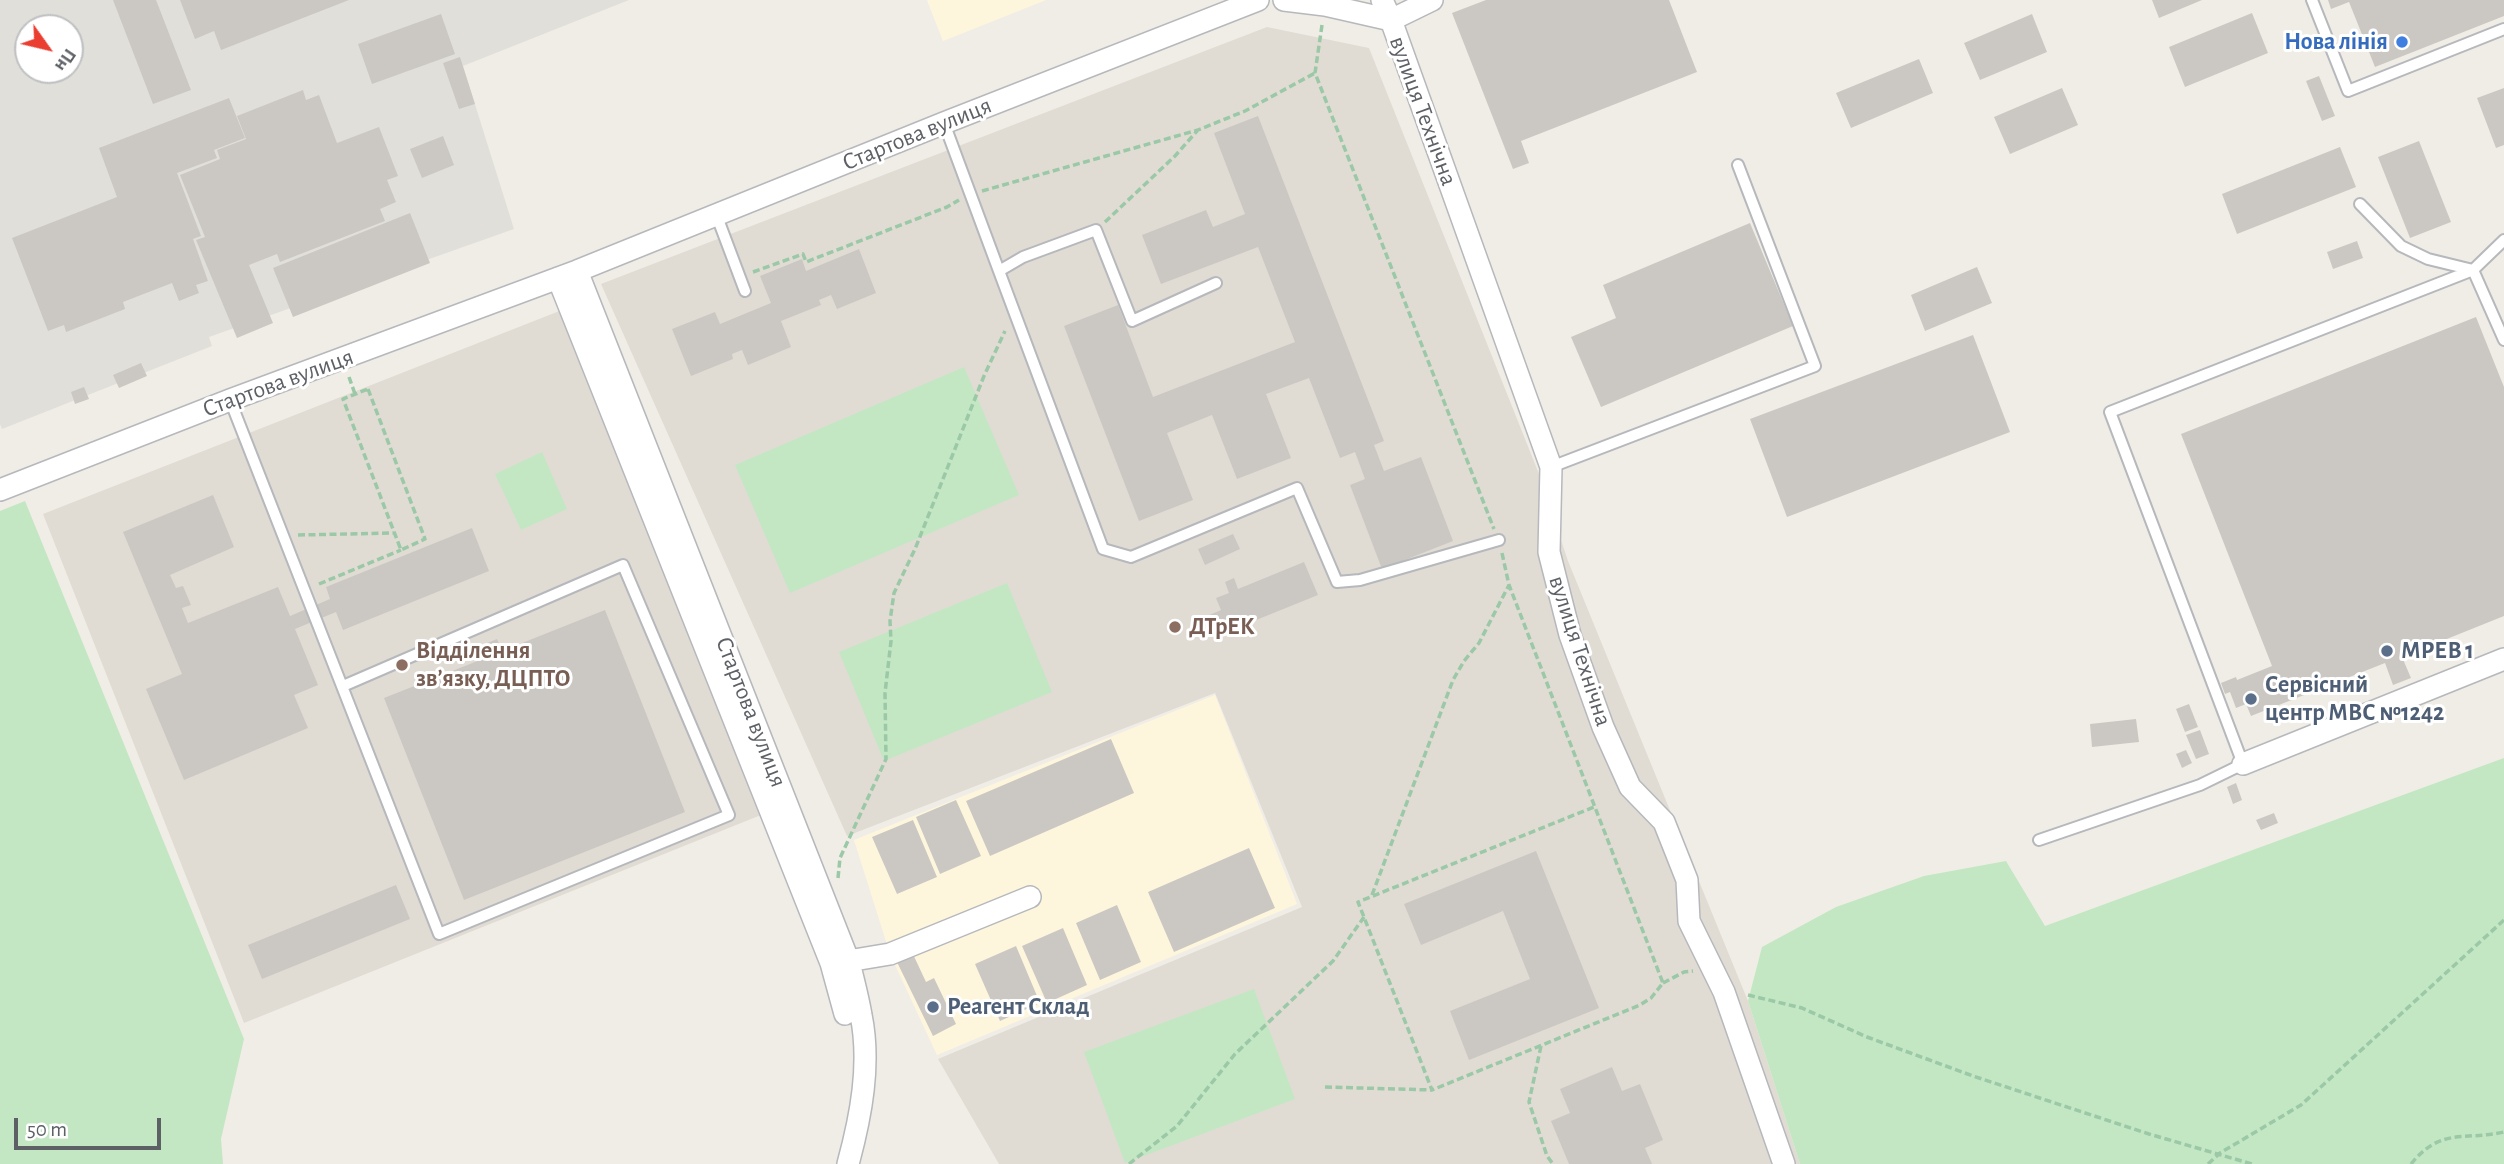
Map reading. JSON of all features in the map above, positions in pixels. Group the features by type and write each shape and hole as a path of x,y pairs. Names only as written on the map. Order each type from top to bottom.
{"street":[{"name":"Стартова вулиця","path":"0,490 230,400 567,274 1258,0"},
{"path":"1284,0 1325,5 1391,20 1432,0"},
{"name":"вулиця Технічна","path":"1382,0 1551,467 1549,552 1570,635 1603,727 1630,787 1664,822 1687,880 1689,921 1724,992 1784,1164"},
{"name":"Стартова вулиця","path":"567,274 862,1016 865,1069 859,1125 848,1164"},
{"path":"2243,764 2504,659"},
{"path":"840,962 890,954 1030,897"},
{"name":"Стартова вулиця","path":"840,962 845,1014"}],"lane":[{"path":"2312,0 2347,91 2504,29"},
{"path":"944,123 1103,549 1131,557 1297,488 1337,582 1360,580 1499,540"},
{"path":"1551,467 1815,366 1738,165"},
{"path":"2360,204 2401,246 2428,259 2473,270"},
{"path":"716,214 745,290"},
{"path":"999,271 1023,257 1096,230 1132,321 1216,283"},
{"path":"2039,840 2200,785 2243,764 2110,412 2473,270 2504,240"},
{"path":"2473,270 2504,340"},
{"path":"230,400 439,934 729,815 623,565 343,686"}],"path":[{"path":"1325,5 1315,73 1499,540 1508,585 1663,983"},
{"path":"740,277 803,254 806,262 947,207 970,195 1198,130 1245,111 1315,73"},
{"path":"1096,230 1175,156 1198,130"},
{"path":"838,881 840,858 886,759 885,693 894,593 915,549 984,376 1014,313"},
{"path":"303,590 401,550 425,539 368,389 343,399 401,550"},
{"path":"282,536 394,533"},
{"path":"1372,896 1453,680 1479,643 1508,585"},
{"path":"1432,1090 1357,902 1594,807"},
{"path":"1129,1164 1177,1126 1235,1055 1333,961 1364,917"},
{"path":"2208,1164 2220,1153 2301,1105 2504,920"},
{"path":"1325,1087 1432,1090 1640,1005 1651,998 1663,983 1684,972 1712,967"},
{"path":"1724,992 1735,990 1765,1001 1802,1008 1867,1037 1973,1076 2149,1134 2252,1164"},
{"path":"1541,1046 1530,1102 1547,1156 1553,1164"},
{"path":"2411,1164 2427,1147 2441,1139 2504,1132"}],"shaded area":[{"path":"0,0 629,0 463,66 514,229 209,337 212,346 2,429"},
{"path":"927,0 1046,0 943,41"},
{"name":"ДТрЕК","path":"1267,27 1369,48 1539,474 1568,561 1748,1001 1800,1164 999,1164 938,1059 1302,907 1215,693 847,836 601,284"},
{"name":"Відділення зв’язку, ДЦПТО","path":"562,310 761,815 244,1023 43,514"},
{"path":"1215,695 1297,904 937,1055 890,954 854,840"}],"green space":[{"path":"964,367 1019,495 790,593 735,465"},
{"path":"542,452 567,509 521,530 495,474"},
{"path":"25,501 244,1039 221,1139 223,1164 0,1164 0,511"},
{"path":"1007,583 1052,692 884,761 839,652"},
{"path":"2504,758 2504,1164 1800,1164 1748,1001 1762,947 1836,907 1924,876 2006,861 2045,926"},
{"path":"1254,989 1295,1099 1125,1163 1084,1052"}],"building":[{"path":"113,0 156,0 191,90 153,104"},
{"path":"180,0 349,0 221,50 214,31 195,39"},
{"path":"1486,0 1669,0 1697,72 1521,141 1529,163 1513,169 1452,13"},
{"path":"2152,0 2202,0 2159,18"},
{"name":"Нова лінія","path":"2328,0 2504,0 2504,16 2375,67 2349,2 2331,9"},
{"path":"2252,13 2268,53 2185,87 2169,47"},
{"path":"441,14 455,54 372,84 358,44"},
{"path":"2032,14 2047,52 1980,80 1964,43"},
{"path":"460,57 475,104 459,109 443,63"},
{"path":"1919,59 1933,93 1851,128 1836,93"},
{"path":"2319,76 2335,116 2322,121 2306,81"},
{"path":"2062,88 2078,125 2010,154 1994,117"},
{"path":"2504,88 2504,145 2496,148 2477,98"},
{"path":"303,90 306,100 319,95 337,143 379,127 398,176 387,180 396,202 380,209 385,221 280,262 277,254 249,265 273,323 237,338 196,240 205,237 180,175 220,159 217,150 246,139 237,116"},
{"path":"229,98 245,138 214,150 217,158 177,173 201,236 193,239 208,281 196,285 199,293 179,301 172,283 123,302 125,309 66,332 64,325 48,331 12,238 117,197 99,148"},
{"path":"1258,116 1384,441 1374,445 1384,471 1421,457 1453,541 1382,569 1350,485 1365,479 1355,452 1340,458 1309,378 1266,394 1291,458 1237,479 1212,415 1167,433 1193,500 1139,521 1064,326 1118,305 1153,397 1295,342 1258,247 1161,284 1142,235 1206,210 1213,227 1245,214 1214,133"},
{"path":"443,136 454,165 422,178 410,149"},
{"path":"2419,141 2451,222 2410,238 2378,157"},
{"path":"2340,147 2356,187 2237,234 2222,194"},
{"path":"410,213 430,263 293,317 273,268"},
{"path":"1750,223 1793,326 1601,407 1571,337 1616,318 1603,285"},
{"path":"2357,241 2363,258 2333,269 2327,252"},
{"path":"859,249 876,293 837,309 831,295 819,300 821,305 781,321 791,347 748,365 742,350 732,354 733,359 691,376 672,329 715,312 720,324 771,303 760,276 802,259 806,271"},
{"path":"1977,267 1992,303 1925,331 1911,295"},
{"path":"2476,317 2504,387 2504,616 2402,657 2411,678 2393,685 2385,663 2251,716 2246,704 2236,708 2230,692 2225,694 2221,683 2236,677 2237,680 2272,666 2181,434"},
{"path":"1973,335 2010,432 1787,517 1750,419"},
{"path":"141,363 147,376 119,388 113,375"},
{"path":"84,387 89,399 75,404 71,392"},
{"path":"213,495 234,547 170,575 176,588 183,586 191,605 182,608 188,623 278,587 290,616 330,599 326,587 472,528 489,571 343,630 336,612 295,629 318,685 294,695 308,728 184,780 146,689 182,674 123,532"},
{"path":"1233,534 1240,549 1205,565 1198,549"},
{"path":"1304,562 1318,595 1229,631 1225,621 1212,627 1207,616 1221,610 1216,598 1229,593 1225,582 1234,578 1238,589"},
{"path":"605,610 685,812 464,900 384,698 485,658 480,646 497,639 502,651"},
{"path":"2189,704 2198,727 2185,732 2176,709"},
{"path":"2136,719 2139,742 2092,747 2090,724"},
{"path":"2200,730 2209,754 2196,759 2186,735"},
{"path":"1111,739 1134,793 990,856 966,801"},
{"path":"2186,750 2192,763 2182,768 2176,754"},
{"path":"2236,783 2242,800 2233,804 2227,787"},
{"path":"956,800 981,856 940,874 916,817"},
{"path":"2274,813 2278,823 2261,830 2256,820"},
{"path":"913,820 937,877 897,894 872,837"},
{"path":"1249,848 1275,908 1174,952 1148,892"},
{"path":"1536,851 1599,1008 1469,1060 1450,1011 1530,979 1503,911 1421,945 1404,904"},
{"path":"396,885 410,919 262,979 248,945"},
{"path":"1117,905 1141,962 1100,980 1076,923"},
{"path":"1063,928 1087,985 1047,1003 1022,946"},
{"path":"1016,946 1040,1003 1000,1021 975,964"},
{"name":"Реагент Склад","path":"912,952 926,982 934,978 956,1024 933,1036 896,960"},
{"path":"1612,1067 1622,1091 1640,1084 1663,1140 1645,1148 1652,1164 1569,1164 1551,1121 1570,1113 1560,1089"}],"place":[{"name":"Нова лінія","path":"2402,42"},
{"name":"ДТрЕК","path":"1175,627"},
{"name":"МРЕВ 1","path":"2387,651"},
{"name":"Відділення зв’язку, ДЦПТО","path":"402,665"},
{"name":"Сервісний центр МВС №1242","path":"2251,699"},
{"name":"Реагент Склад","path":"933,1007"}]}
